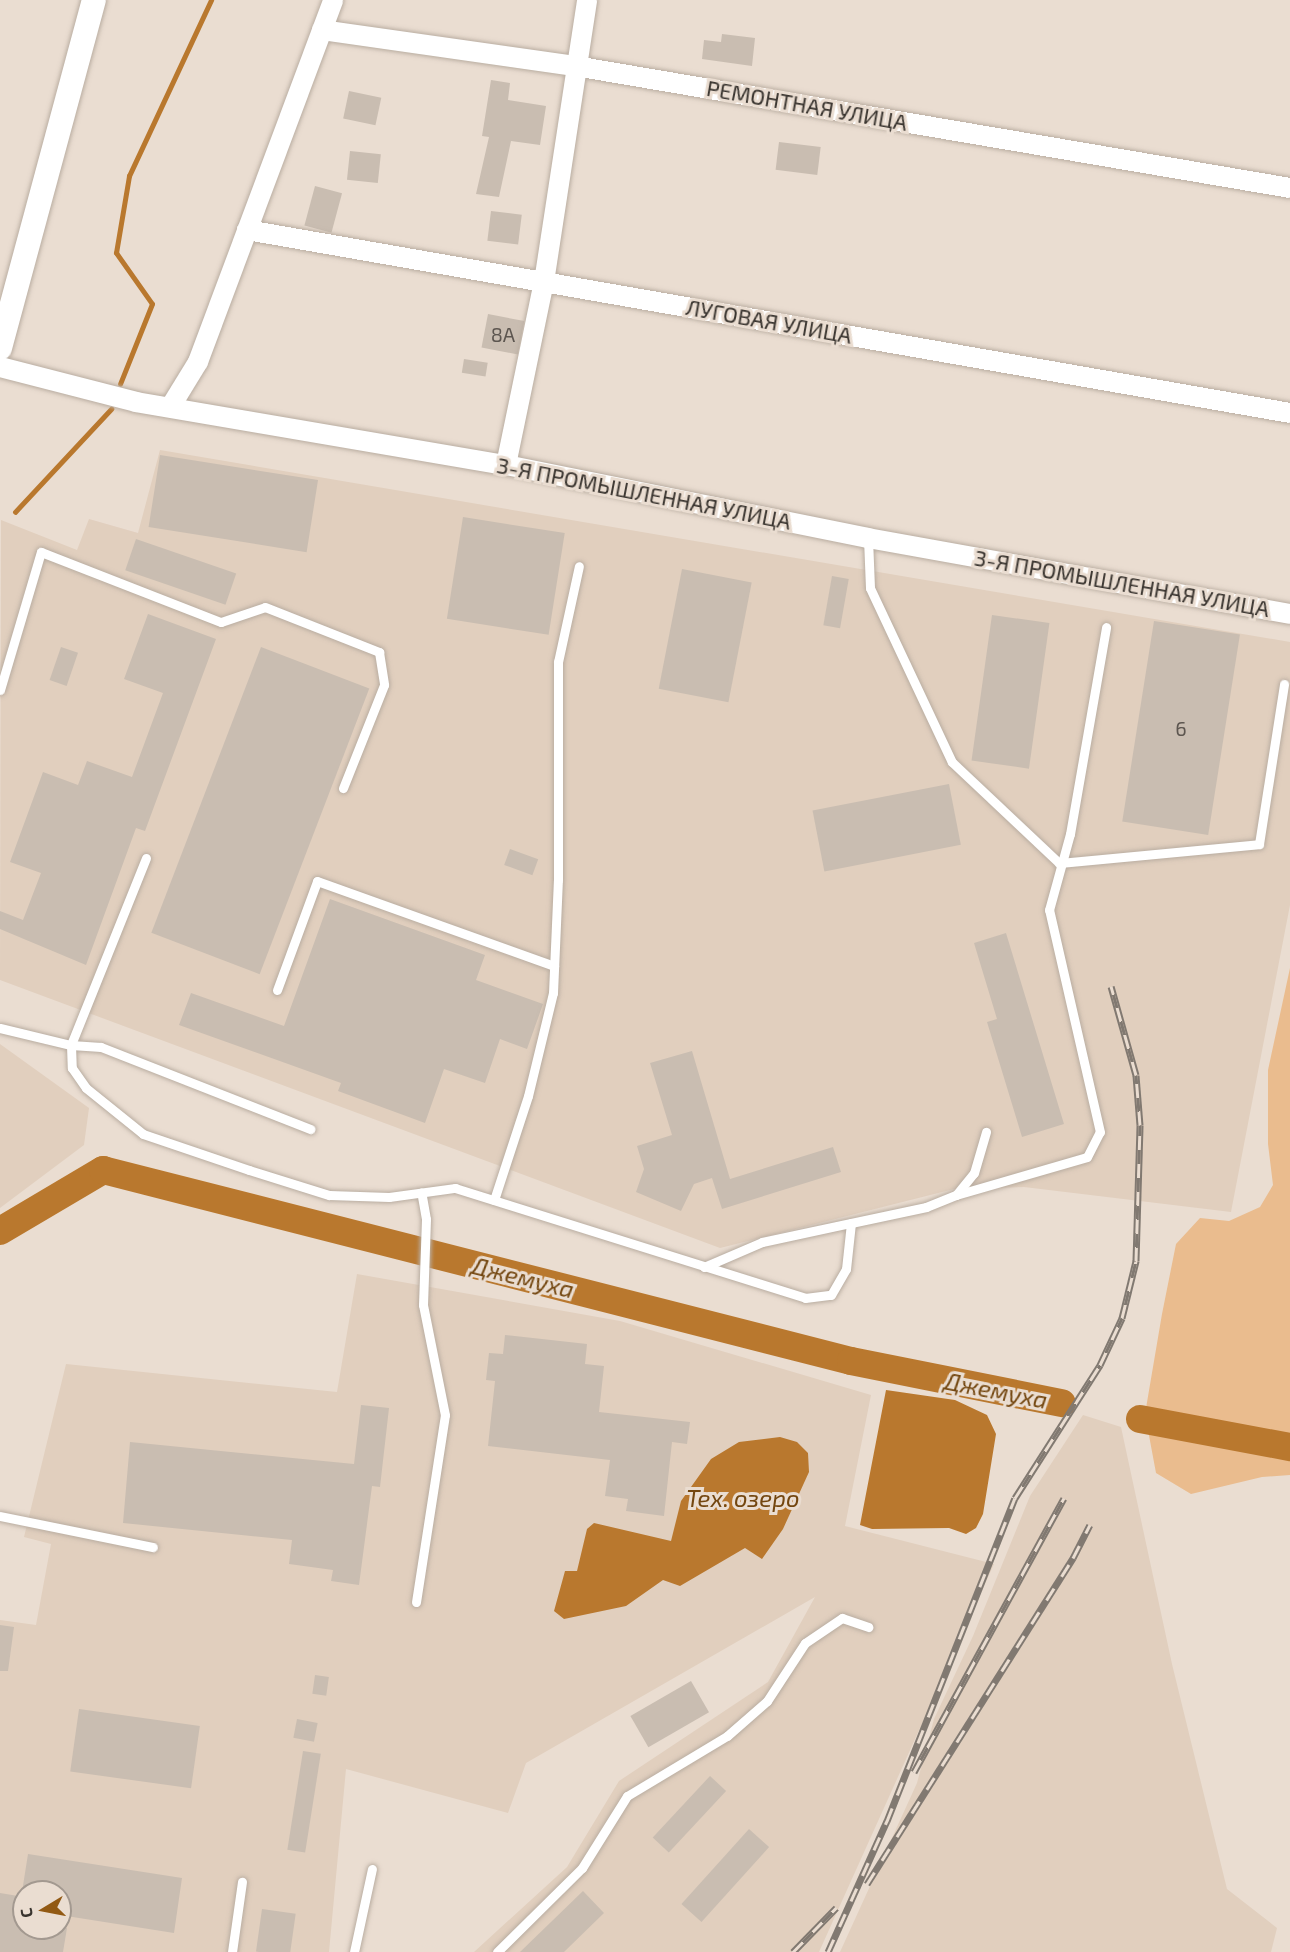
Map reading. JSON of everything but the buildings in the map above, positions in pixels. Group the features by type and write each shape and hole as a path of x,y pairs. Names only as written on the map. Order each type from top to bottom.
{"street":[{"path":"0,348 94,0"},
{"path":"171,406 198,362 333,0"},
{"path":"506,465 544,282 575,66 587,0"},
{"name":"РЕМОНТНАЯ УЛИЦА","path":"322,30 575,66 1290,188"},
{"name":"ЛУГОВАЯ УЛИЦА","path":"247,230 1290,412"},
{"name":"3-Я ПРОМЫШЛЕННАЯ УЛИЦА","path":"0,367 136,402 171,406 506,465 868,538 1290,614"}],"lane":[{"path":"868,538 870,588 952,762 1059,863 1259,844 1284,684"},
{"path":"0,690 41,552 220,622 265,607 379,652 384,686 342,788"},
{"path":"494,1200 528,1096 553,993 558,662 579,566"},
{"path":"705,1267 762,1242 926,1207 956,1195 1087,1157 1100,1132 1049,910 1059,863 1070,834 1106,627"},
{"path":"146,858 71,1045 72,1068 86,1089 143,1134 328,1195 389,1197 455,1188 805,1298 831,1295 846,1269 851,1223"},
{"path":"277,990 317,881 554,966"},
{"path":"0,1028 71,1045 101,1047 310,1129"},
{"path":"956,1195 974,1173 986,1132"},
{"path":"416,1602 445,1416 423,1305 426,1219 421,1192"},
{"path":"0,1516 153,1547"},
{"path":"497,1952 582,1868 627,1796 727,1736 767,1701 806,1643 842,1618 868,1627"},
{"path":"354,1952 372,1869"},
{"path":"232,1952 242,1882"}],"shaded area":[{"path":"160,450 1290,642 1290,905 1231,1212 1024,1187 954,1189 720,1248 0,980 1,520 77,550 89,519 138,533"},
{"path":"1290,968 1290,1475 1262,1477 1191,1494 1156,1473 1145,1414 1162,1314 1176,1244 1200,1218 1229,1221 1260,1207 1273,1185 1268,1144 1268,1070"},
{"path":"0,1044 89,1108 84,1145 0,1208"},
{"path":"357,1274 620,1321 871,1395 845,1526 994,1564 819,1952 474,1952 567,1867 619,1781 768,1682 815,1597 526,1763 508,1813 346,1769 329,1952 0,1952 0,1620 36,1625 51,1544 24,1537 66,1364 337,1392"},
{"path":"1083,1415 1121,1427 1172,1664 1227,1889 1277,1928 1271,1952 840,1952 917,1783 934,1719 973,1636 1030,1496"}],"water":[{"name":"Тех. озеро","path":"886,1390 955,1400 987,1415 996,1434 983,1514 976,1528 966,1534 949,1528 872,1529 860,1525"},
{"name":"Тех. озеро","path":"780,1437 797,1442 808,1453 809,1472 783,1529 762,1559 745,1548 680,1586 663,1580 626,1606 564,1619 554,1611 565,1571 577,1571 587,1529 594,1523 671,1541 681,1501 711,1459 739,1442"}],"waterway":[{"path":"120,384 152,304 116,253 129,176 211,0"},
{"path":"15,512 111,409"},
{"name":"Джемуха","path":"0,1231 103,1170 851,1361 1062,1403"},
{"name":"Джемуха","path":"1140,1419 1290,1447"}],"railway":[{"path":"828,1952 887,1821 1015,1498 1100,1365 1122,1318 1136,1261 1140,1125 1136,1075 1111,986"},
{"path":"914,1772 1064,1498"},
{"path":"867,1884 1073,1558 1090,1525"},
{"path":"793,1952 836,1908"}]}
